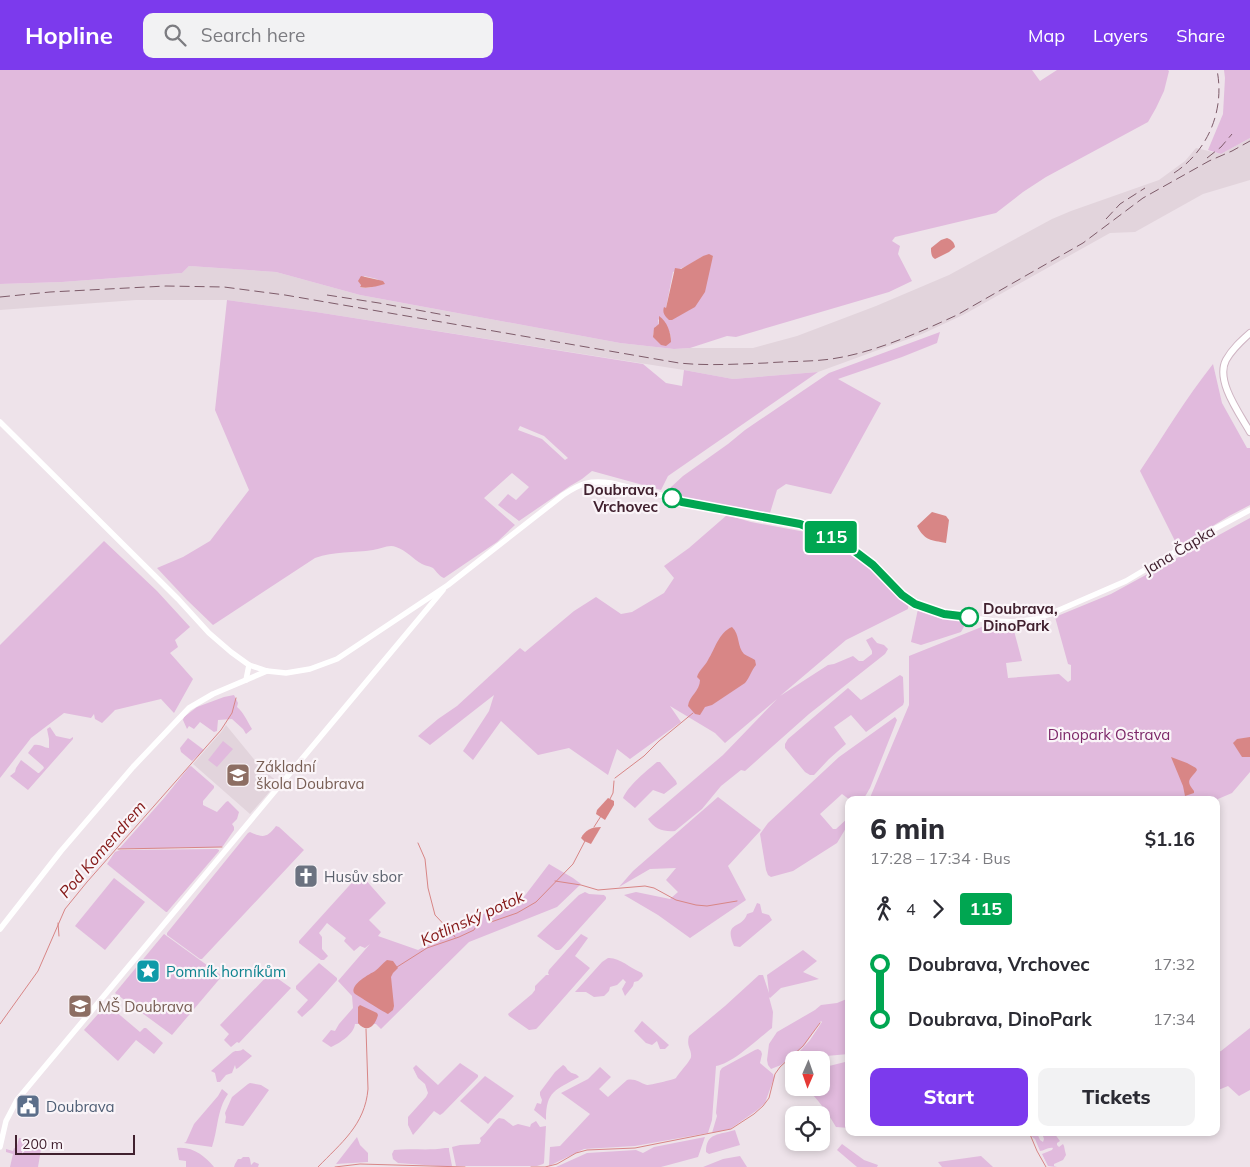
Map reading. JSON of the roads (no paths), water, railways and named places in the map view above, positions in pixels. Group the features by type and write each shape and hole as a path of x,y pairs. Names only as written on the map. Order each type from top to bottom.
{"main road":[{"path":"1250,333 1228,356 1223,375 1227,391 1250,432"}],"street":[{"path":"0,422 178,599 209,633 249,665 267,671 286,673 310,669 337,659 448,585"},
{"name":"Jana Čapka","path":"448,585 573,488 586,482 611,483 682,502 800,524 840,540 873,565 902,595 915,604 944,614 1015,622 1036,619 1108,590 1204,534 1250,510"},
{"path":"0,1147 6,1122 17,1100 448,585"},
{"path":"246,680 249,665"},
{"path":"0,929 67,844 133,767 189,708 214,694 267,671"}],"waterway":[{"name":"Pod Komendrem","path":"0,1024 38,971 65,909 221,730 232,713 236,698"},
{"name":"Kotlinský potok","path":"615,778 644,756 693,713"},
{"name":"Kotlinský potok","path":"610,799 613,793 614,781"},
{"name":"Kotlinský potok","path":"594,827 601,816"},
{"name":"Kotlinský potok","path":"491,922 517,913 536,902 573,864 585,841"},
{"path":"418,843 425,859 428,888 435,915 455,937"},
{"path":"118,849 222,847"},
{"path":"555,881 598,890 645,886 654,888 676,900 696,905 707,906 737,901"},
{"name":"Pod Komendrem","path":"58,923 59,936"},
{"name":"Kotlinský potok","path":"397,967 427,948 459,937 475,928"},
{"path":"531,1167 545,1167 557,1164 576,1153 587,1150 635,1148 731,1129 763,1106 769,1098 775,1074 803,1046 820,1023"},
{"name":"Kotlinský potok","path":"318,1167 351,1132 366,1102 368,1089 366,1029"},
{"path":"1031,1136 1046,1167"},
{"path":"335,1167 360,1164 465,1167"}],"railway":[{"path":"1174,173 1196,153 1205,141 1211,128 1218,100 1217,70"},
{"path":"1207,158 1221,147 1232,134"},
{"path":"0,297 50,292 166,286 224,287 285,295 679,363 733,364 831,359 879,347 957,315 1083,243 1143,198 1209,161 1250,141"},
{"path":"1106,219 1120,204 1145,188"},
{"path":"327,295 450,316"}],"place":[{"name":"Doubrava, Vrchovec","path":"672,498"},
{"name":"Doubrava, DinoPark","path":"969,617"},
{"name":"Základní škola Doubrava","path":"238,775"},
{"name":"Husův sbor","path":"306,876"},
{"name":"Pomník horníkům","path":"148,971"},
{"name":"MŠ Doubrava","path":"80,1006"},
{"name":"Doubrava","path":"28,1106"}],"park label":[{"name":"Dinopark Ostrava","path":"1109,734"}]}
